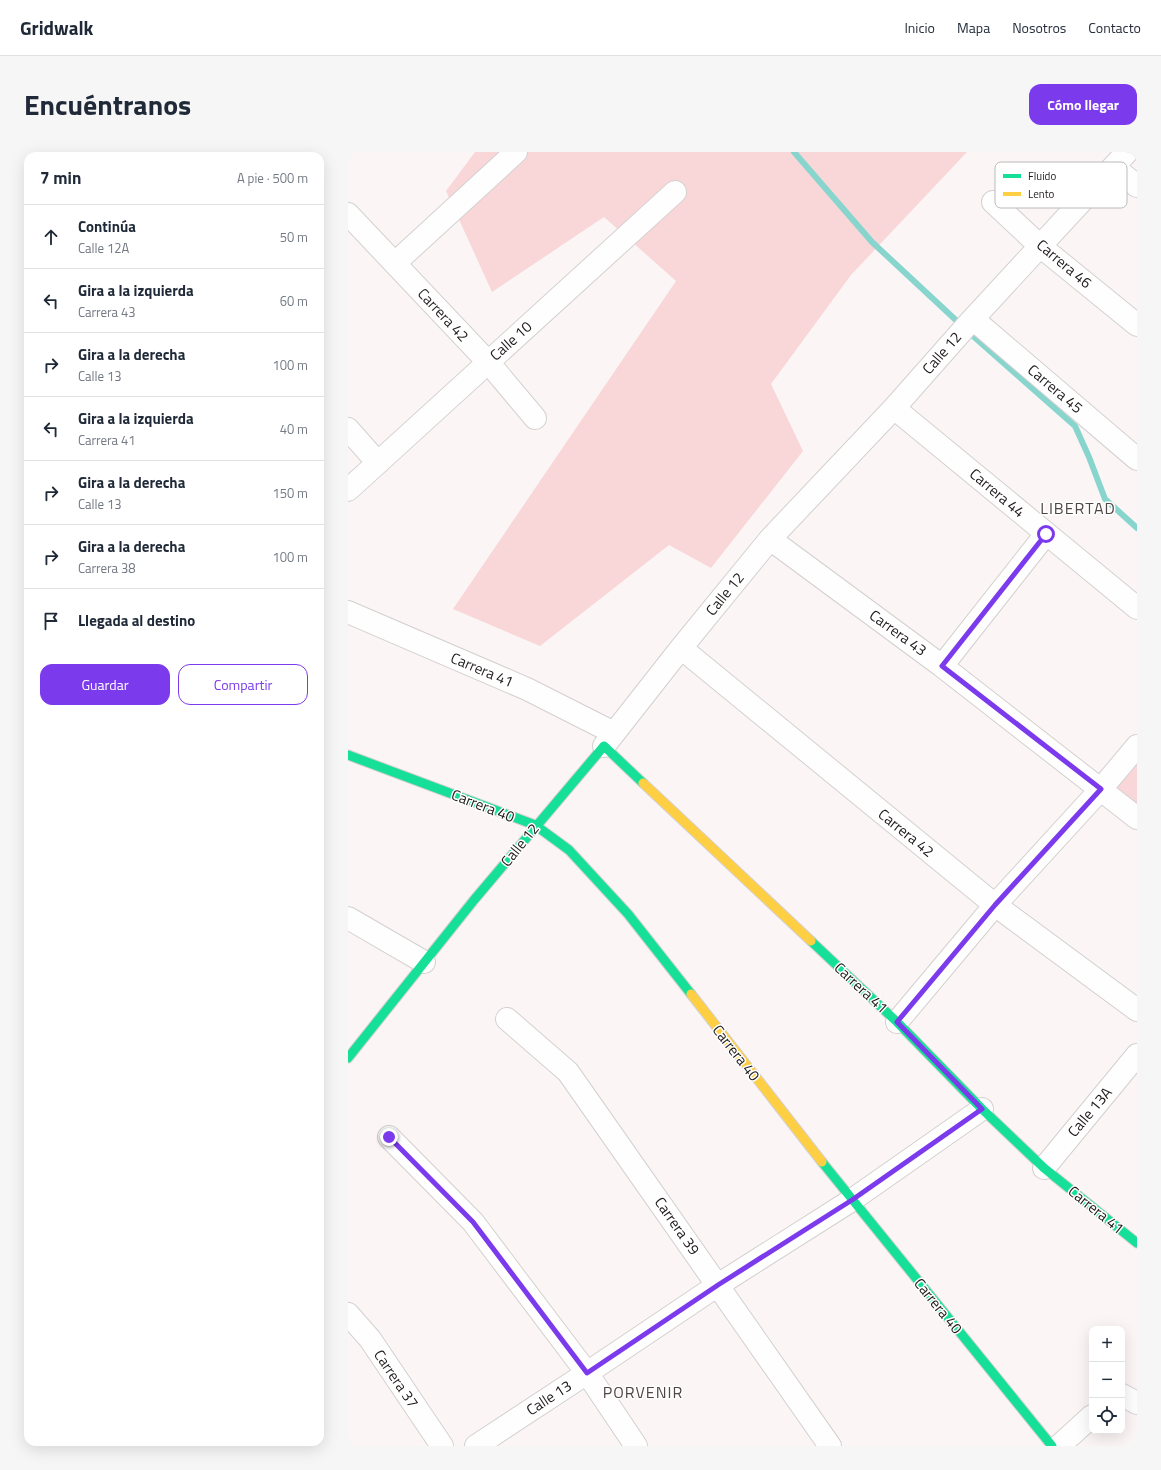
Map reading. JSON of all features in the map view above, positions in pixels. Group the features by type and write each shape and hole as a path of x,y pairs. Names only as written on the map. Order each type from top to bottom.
{"street":[{"path":"394,263 516,152"},
{"path":"1127,169 1137,186"},
{"name":"Calle 10","path":"348,490 675,192"},
{"name":"Carrera 46","path":"1000,208 1040,246 1137,325"},
{"name":"Calle 12","path":"348,1058 535,826 609,740 681,648 770,539 894,408 967,325 1075,208"},
{"name":"Carrera 42","path":"348,214 488,362 535,418"},
{"name":"Carrera 45","path":"967,325 1137,459"},
{"name":"Carrera 44","path":"894,408 1137,608"},
{"path":"348,429 378,463"},
{"path":"942,666 1046,534"},
{"name":"Carrera 43","path":"770,539 942,666 1137,818"},
{"name":"Carrera 41","path":"348,612 527,689 609,740 897,1022 982,1109 1044,1168 1137,1243"},
{"name":"Carrera 42","path":"681,648 995,905 1137,1010"},
{"path":"897,1022 995,905 1101,789 1137,746"},
{"name":"Carrera 40","path":"348,755 535,826 569,850 628,914 852,1200 1052,1446"},
{"path":"348,918 424,962"},
{"name":"Carrera 39","path":"508,1019 568,1072 830,1446"},
{"name":"Calle 13A","path":"1044,1168 1137,1056"},
{"name":"Calle 13","path":"476,1446 718,1285 852,1200 982,1109"},
{"path":"389,1137 473,1222 587,1373 636,1446"},
{"name":"Carrera 37","path":"348,1314 370,1339 442,1446"},
{"path":"1125,1397 1137,1403"},
{"path":"1059,1446 1089,1419"}],"shaded area":[{"path":"475,152 967,152 851,275 771,384 803,451 711,568 669,545 540,646 453,609 676,281 604,217 492,292 446,191"},
{"path":"1137,746 1137,818 1101,789"}],"waterway":[{"path":"794,152 872,242 973,336 1075,426 1105,499 1137,528"}],"traffic: fast":[{"path":"348,1058 474,900 604,746 643,783"},
{"path":"348,755 535,825 569,850 628,914 691,994"},
{"path":"811,941 897,1022 982,1109 1044,1168 1137,1243"},
{"path":"822,1162 1052,1446"}],"traffic: slow":[{"path":"643,783 811,941"},
{"path":"691,994 822,1162"}],"district":[{"name":"LIBERTAD","path":"1078,508"},
{"name":"PORVENIR","path":"643,1392"}],"route":[{"path":"389,1137 473,1222 587,1373 718,1285 852,1200 982,1109 897,1022 995,905 1101,789 942,666 1046,534"}]}
